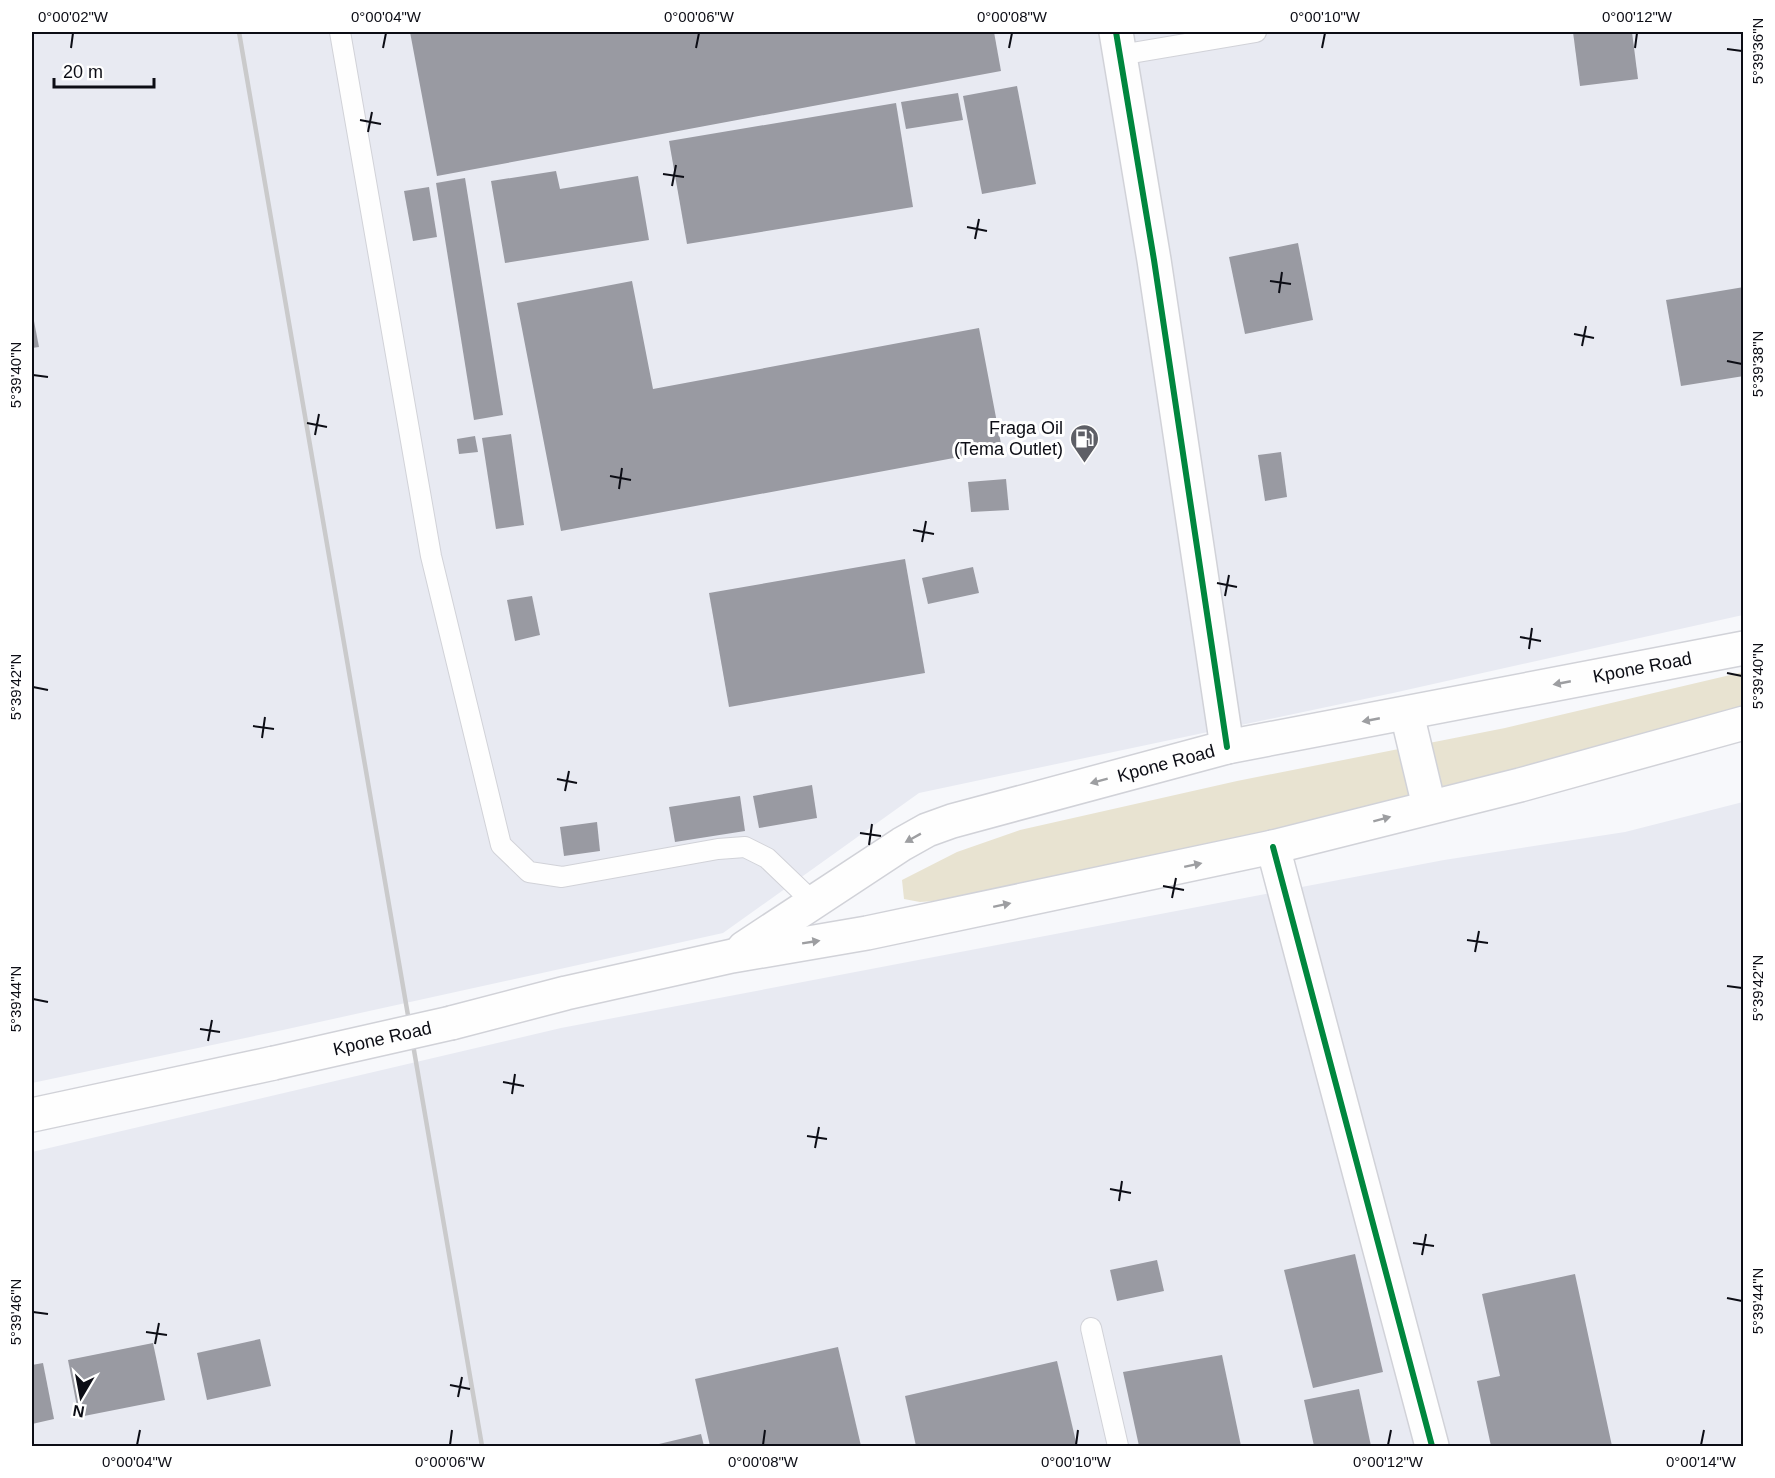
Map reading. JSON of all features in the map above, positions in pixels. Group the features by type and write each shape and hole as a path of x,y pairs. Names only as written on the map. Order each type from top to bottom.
{"main road":[{"path":"1118,43 1154,260 1227,747"},
{"name":"Kpone Road","path":"732,956 902,844 927,830 952,820 1227,747 1743,648"},
{"path":"1407,714 1429,806"},
{"name":"Kpone Road","path":"32,1115 451,1023 566,993 732,956 867,933 1273,848 1429,806 1520,785 1743,723"},
{"path":"1273,848 1432,1446"}],"lane":[{"path":"340,32 431,556 501,845 529,872 562,876 718,849 745,847 766,858 814,903"},
{"path":"1118,43 1256,32"},
{"path":"1091,1328 1118,1446"}],"shaded area":[{"path":"32,32 1743,32 1743,615 1393,693 919,793 723,933 32,1083"},
{"path":"1743,672 1743,716 1601,758 981,898 920,902 904,899 902,880 957,852 1020,830 1237,781 1505,728"},
{"path":"1743,802 1743,1446 32,1446 32,1152 561,1028 1444,860 1625,832"}],"building":[{"path":"410,32 994,32 1001,71 437,176"},
{"path":"1573,32 1632,32 1638,79 1580,86"},
{"path":"1017,86 1036,184 982,194 963,96"},
{"path":"958,93 963,120 906,129 901,102"},
{"path":"896,103 913,207 687,244 669,141"},
{"path":"556,171 560,189 638,176 649,240 505,263 491,181"},
{"path":"465,178 503,415 474,420 436,183"},
{"path":"429,187 437,237 413,241 404,191"},
{"path":"1298,243 1313,320 1245,334 1229,257"},
{"path":"632,281 653,389 979,328 1002,449 561,531 517,303"},
{"path":"1744,287 1744,376 1681,386 1666,300"},
{"path":"32,317 39,347 32,348"},
{"path":"511,434 524,525 496,529 482,438"},
{"path":"475,436 478,452 459,454 457,439"},
{"path":"1281,452 1287,497 1265,501 1258,455"},
{"path":"1006,479 1009,510 971,512 968,482"},
{"path":"905,559 925,673 729,707 709,593"},
{"path":"973,567 979,593 928,604 922,578"},
{"path":"532,596 540,635 515,641 507,600"},
{"path":"812,785 817,818 759,828 753,796"},
{"path":"740,796 745,831 675,842 669,807"},
{"path":"597,822 600,851 564,856 560,827"},
{"path":"1355,1254 1383,1372 1313,1388 1284,1270"},
{"path":"1157,1260 1164,1291 1117,1301 1110,1270"},
{"path":"1575,1274 1612,1446 1491,1446 1477,1381 1500,1376 1482,1294"},
{"path":"260,1339 271,1386 207,1400 197,1353"},
{"path":"153,1343 165,1400 79,1417 68,1360"},
{"path":"838,1347 861,1446 710,1446 695,1379"},
{"path":"1222,1355 1241,1446 1139,1446 1123,1372"},
{"path":"1057,1361 1077,1446 916,1446 905,1396"},
{"path":"43,1363 54,1419 32,1424 32,1365"},
{"path":"1359,1389 1371,1446 1314,1446 1304,1400"},
{"path":"701,1434 704,1446 659,1446 659,1444"}],"railway":[{"path":"239,32 482,1446"}],"cycle path":[{"path":"1116,32 1154,260 1227,747"},
{"path":"1273,847 1432,1446"}],"place":[{"name":"Fraga Oil (Tema Outlet)","path":"1084,464"}]}
